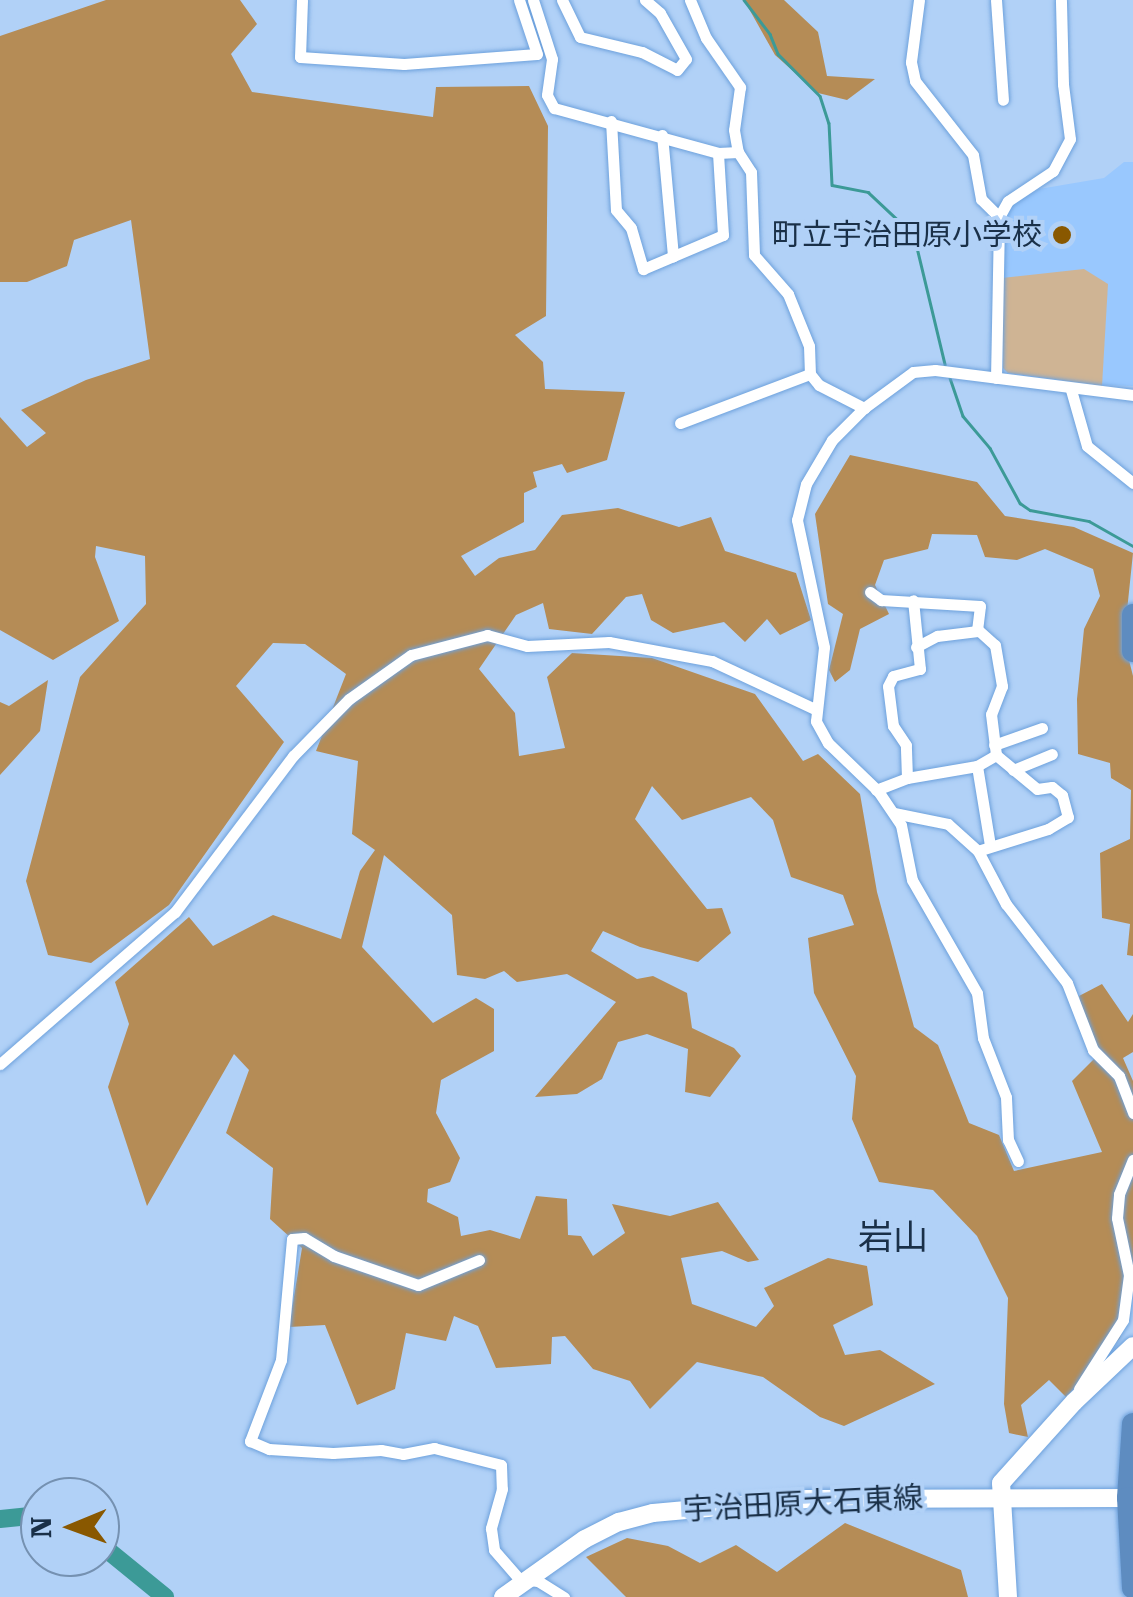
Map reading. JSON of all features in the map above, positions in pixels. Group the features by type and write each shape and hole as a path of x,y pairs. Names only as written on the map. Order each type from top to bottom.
{"highway":[{"path":"1133,615 1133,651"},
{"path":"1133,1424 1128,1498 1133,1588"}],"main road":[{"path":"1008,1597 1001,1483 1074,1402 1133,1346"},
{"name":"宇治田原大石東線","path":"502,1597 585,1539 619,1522 653,1512 807,1499 1128,1498"}],"street":[{"path":"302,0 300,58 404,64 537,54 519,0"},
{"path":"533,0 552,59 547,95 554,108 718,153 738,152"},
{"path":"562,0 580,37 642,52 677,70 686,59 660,12 645,0"},
{"path":"690,0 706,38 740,87 734,130 738,152 751,172 754,255 788,294 809,346 810,374 819,386 864,408"},
{"path":"919,0 910,62 915,81 973,155 982,199 999,217"},
{"path":"996,0 1003,100"},
{"path":"996,378 999,217 1008,200 1053,171 1070,140 1063,84 1061,0"},
{"path":"611,122 616,210 630,228 643,269 723,235 718,153"},
{"path":"662,136 673,257"},
{"path":"1018,1161 1008,1140 1006,1097 984,1038 977,993 912,880 906,840 894,812 828,743 815,709 824,647 797,520 800,498 832,440 903,376 920,370 1133,395"},
{"path":"680,423 810,374"},
{"path":"1071,390 1087,446 1133,483"},
{"path":"870,592 882,600 980,606 978,631"},
{"path":"907,778 906,745 893,726 888,686 893,676 918,672 913,600"},
{"path":"916,647 937,636 978,631"},
{"path":"978,631 994,646 1002,686 992,709 995,750 1013,770 1038,788 1057,788 1068,817 1048,829 984,848"},
{"path":"0,1064 175,912 306,742 349,699 411,655 486,635 526,646 609,642 712,660 815,709"},
{"path":"876,790 907,778 977,766 995,750 1042,728"},
{"path":"1013,770 1052,754"},
{"path":"977,766 984,848 1006,904 1067,983 1093,1050 1119,1076 1133,1113"},
{"path":"894,812 948,824 984,848"},
{"path":"1074,1402 1123,1320 1129,1275 1117,1218 1119,1194 1133,1160"},
{"path":"480,1260 418,1286 334,1256 304,1238 292,1239 281,1360 250,1441 268,1449 333,1453 381,1450 403,1454 434,1448 501,1465 502,1489 491,1541 500,1559 518,1579 538,1581 564,1597"}],"shaded area":[{"path":"106,0 240,0 257,24 231,54 252,92 433,117 436,87 529,86 548,126 546,316 515,335 543,362 545,389 625,392 607,460 567,473 562,464 533,472 537,487 524,493 524,522 461,556 475,576 499,558 535,550 562,515 618,508 679,527 711,517 725,551 796,573 811,620 780,635 767,619 745,642 724,622 673,633 651,620 642,594 626,597 592,634 549,629 543,603 516,615 479,669 515,713 519,756 565,748 547,677 572,653 652,658 755,694 803,761 818,754 860,794 877,892 914,1027 938,1045 969,1123 999,1135 1014,1171 1102,1152 1072,1081 1094,1059 1079,996 1102,984 1128,1022 1133,1014 1133,1052 1123,1058 1133,1081 1133,1279 1120,1338 1066,1397 1049,1380 1021,1405 1028,1437 1009,1433 1004,1404 1008,1298 977,1236 933,1190 879,1182 852,1119 856,1076 814,993 808,938 854,925 843,895 791,877 773,820 751,797 682,820 652,786 635,819 707,909 722,908 731,933 698,962 640,947 603,931 591,951 637,979 653,976 687,993 692,1028 734,1048 741,1056 710,1097 685,1092 688,1049 647,1034 618,1042 602,1079 577,1094 535,1097 616,1002 567,974 517,982 504,971 485,979 457,975 452,915 384,855 362,947 433,1023 476,998 494,1009 494,1051 441,1080 436,1113 460,1158 450,1182 428,1189 427,1202 458,1217 461,1236 490,1230 520,1239 536,1196 567,1199 568,1235 581,1236 593,1256 625,1233 612,1204 670,1216 718,1202 759,1260 748,1262 722,1251 681,1258 692,1304 756,1327 774,1306 764,1288 828,1258 867,1266 873,1305 833,1325 845,1355 880,1350 935,1384 844,1426 820,1417 763,1377 697,1362 650,1409 630,1381 593,1369 565,1336 552,1337 551,1364 496,1368 478,1326 454,1316 446,1341 406,1333 395,1389 357,1405 325,1325 289,1327 302,1248 270,1219 273,1168 226,1133 249,1070 234,1054 147,1206 108,1087 129,1024 115,982 189,917 213,946 273,915 341,939 360,871 375,850 352,834 358,761 316,751 346,674 305,644 273,643 236,686 284,742 169,905 91,963 48,955 26,881 80,677 146,604 145,556 96,546 95,557 119,621 53,660 0,630 0,417 27,447 46,433 21,410 86,380 150,359 131,220 74,240 67,266 27,282 0,282 0,36"},
{"path":"744,0 784,0 818,32 827,76 875,79 847,100 818,93 775,55"},
{"path":"1124,162 1133,162 1133,386 1071,384 1008,373 1003,368 1002,220 1010,204 1039,189 1104,178"},
{"path":"1084,269 1108,284 1102,386 1008,373 1003,368 1002,278"},
{"path":"850,455 977,482 1005,516 1074,527 1133,553 1124,640 1133,676 1133,956 1127,955 1130,924 1102,918 1100,853 1130,839 1131,790 1111,778 1110,763 1078,754 1077,699 1084,629 1100,596 1093,569 1045,549 1017,560 985,557 977,535 932,534 928,549 884,560 875,585 889,614 860,629 850,670 835,682 829,670 843,614 828,604 815,514"},
{"path":"48,680 40,731 0,775 0,702 9,706"},
{"path":"845,1523 961,1570 968,1597 626,1597 586,1557 627,1538 668,1546 700,1563 736,1545 777,1572"}],"waterway":[{"path":"744,0 770,34 778,54 820,96 829,123 832,185 868,192 914,235 945,364"},
{"path":"950,378 963,416 990,448 1020,503 1030,510 1089,521 1133,546"},
{"path":"0,1519 20,1517"},
{"path":"120,1560 165,1597"}],"place":[{"name":"町立宇治田原小学校","path":"1062,235"}],"district":[{"name":"岩山","path":"893,1238"}]}
